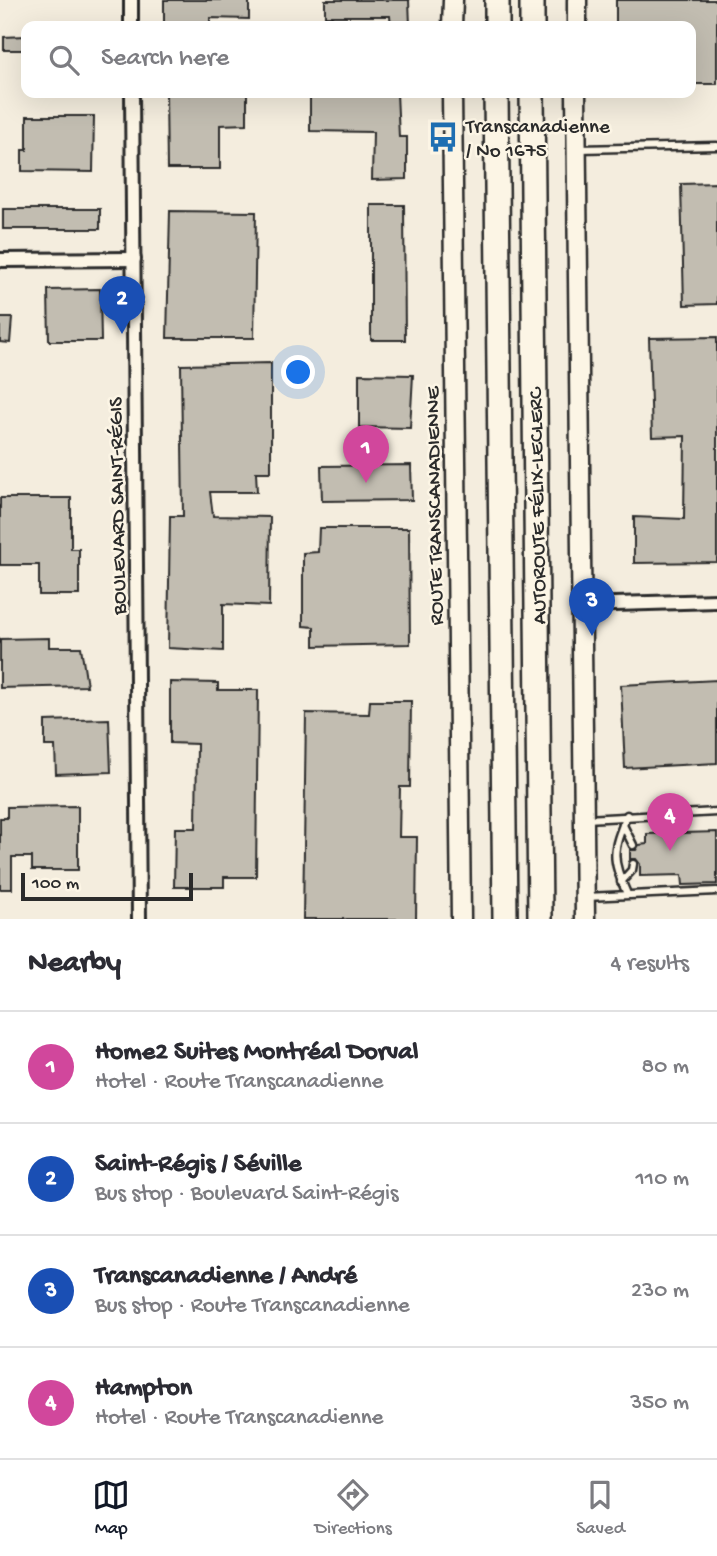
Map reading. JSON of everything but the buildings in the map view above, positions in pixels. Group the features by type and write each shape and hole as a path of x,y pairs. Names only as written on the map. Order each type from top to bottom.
{"highway":[{"path":"497,0 497,21"},
{"path":"532,21 533,0"},
{"name":"AUTOROUTE FÉLIX-LECLERC","path":"496,98 505,919"},
{"name":"AUTOROUTE FÉLIX-LECLERC","path":"532,98 540,919"},
{"path":"489,919 503,728"},
{"path":"539,832 547,919"}],"main road":[{"path":"452,21 453,0"},
{"path":"576,21 577,0"},
{"name":"ROUTE TRANSCANADIENNE","path":"453,98 461,919"},
{"path":"576,98 585,919"}],"street":[{"path":"131,0 131,21"},
{"name":"BOULEVARD SAINT-RÉGIS","path":"132,98 139,919"},
{"path":"0,260 134,259"},
{"path":"581,606 717,601"}],"lane":[{"path":"576,149 717,146"},
{"path":"584,819 717,812"},
{"path":"626,894 614,855 616,842 627,815"},
{"path":"623,824 633,845"},
{"path":"621,882 632,870 633,864"},
{"path":"584,897 717,891"}],"place":[{"name":"Transcanadienne / No 1675","path":"443,137"},
{"name":"Saint-Régis / Séville","path":"122,334"},
{"name":"Home2 Suites Montréal Dorval","path":"366,483"},
{"name":"Transcanadienne / André","path":"592,636"},
{"name":"Hampton","path":"670,851"}]}
